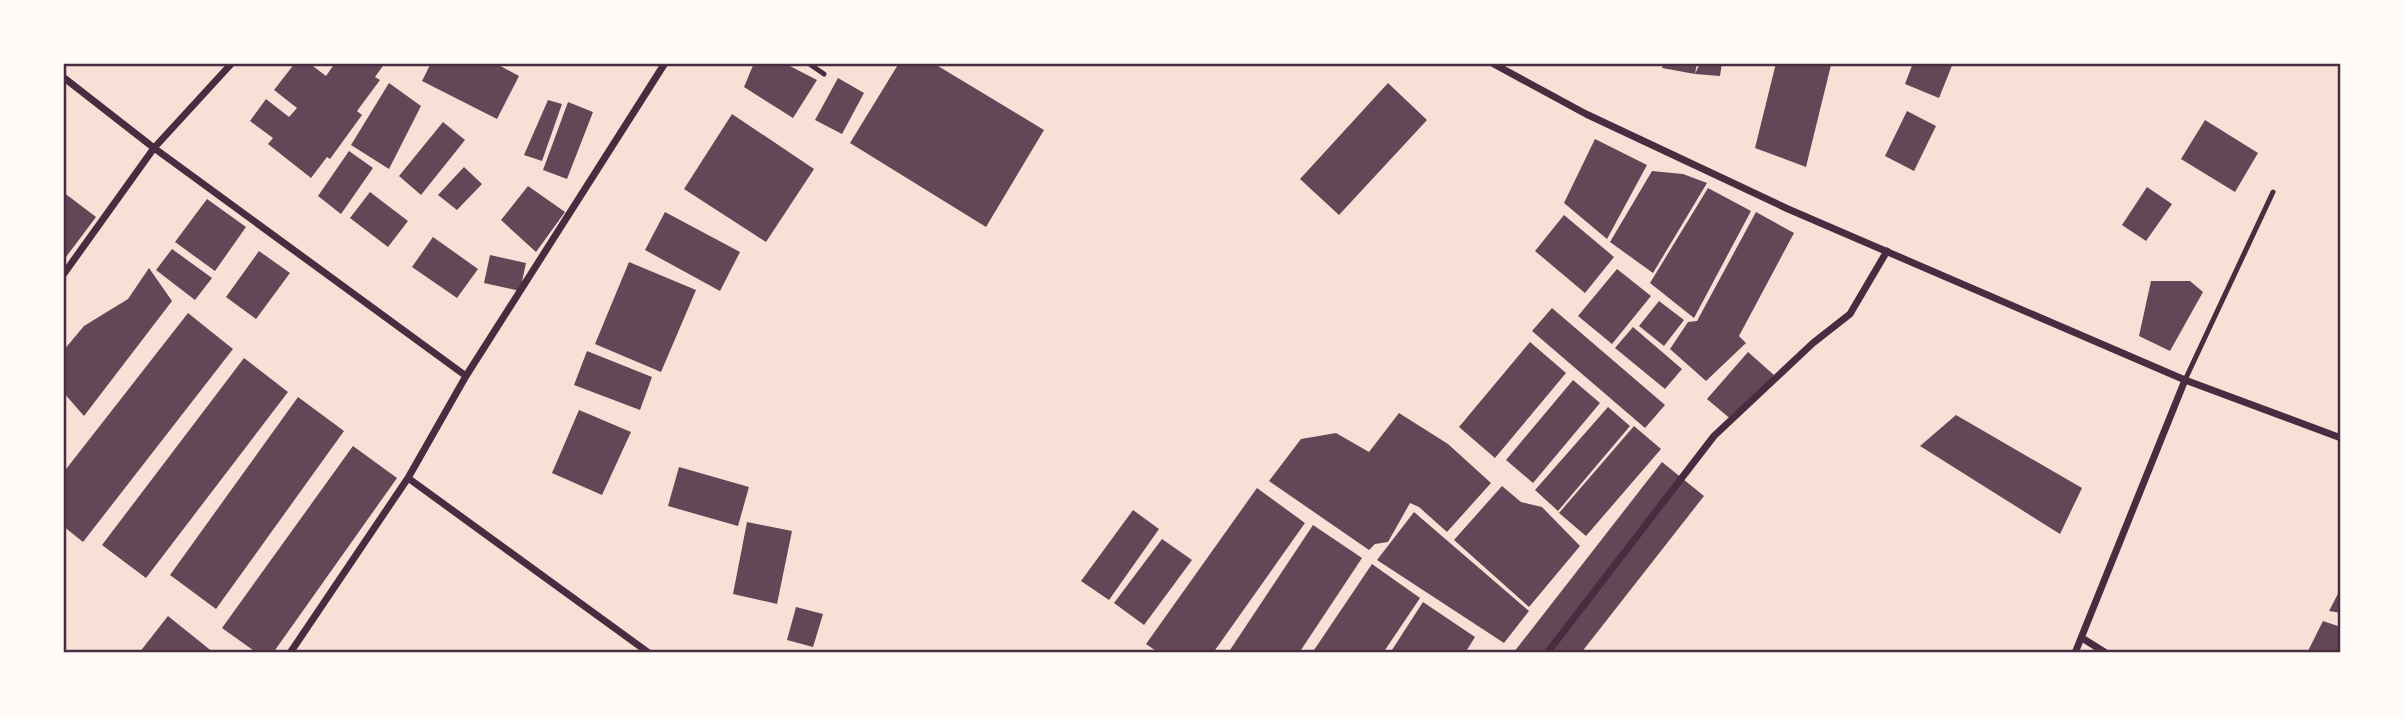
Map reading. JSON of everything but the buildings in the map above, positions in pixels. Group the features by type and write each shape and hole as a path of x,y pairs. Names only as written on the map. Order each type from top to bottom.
{"street":[{"path":"63,275 154,148 232,63"},
{"path":"290,653 408,478 466,376 665,63"},
{"path":"1492,63 1586,114 1788,209 2185,380 2341,438"},
{"path":"63,77 154,148 466,376"},
{"path":"1547,653 1714,436 1813,343 1850,314 1887,251"},
{"path":"2076,653 2185,380"},
{"path":"408,478 649,653"},
{"path":"2082,638 2106,653"}],"lane":[{"path":"808,63 824,74"},
{"path":"2185,380 2273,192"}]}
